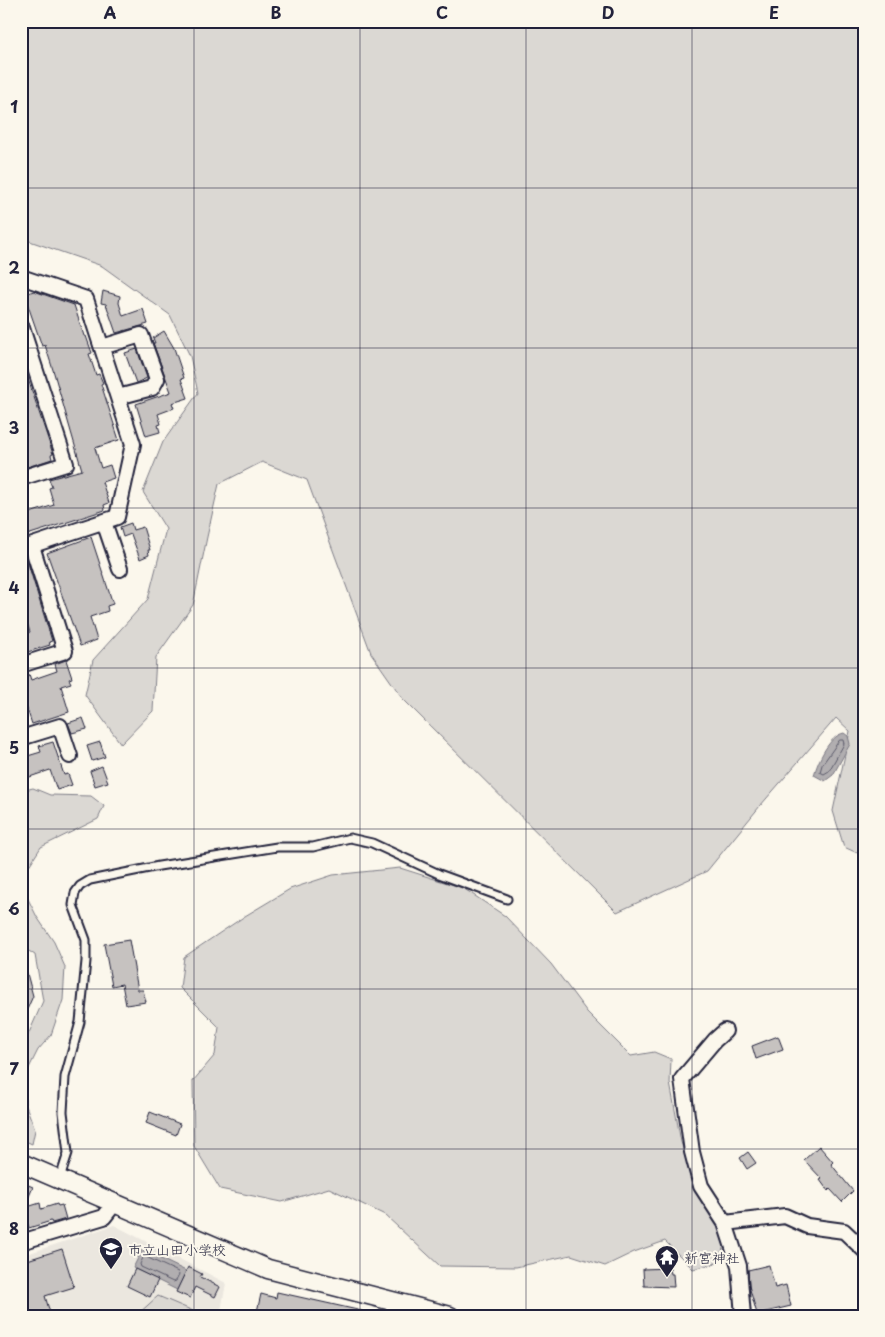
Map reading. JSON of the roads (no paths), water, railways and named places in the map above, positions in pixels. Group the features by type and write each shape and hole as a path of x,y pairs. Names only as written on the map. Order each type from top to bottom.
{"street":[{"path":"21,277 86,298 133,444 117,517 26,547 65,651 21,665"},
{"path":"21,325 66,464 21,478"},
{"path":"102,347 142,335 157,379 152,388 118,397"},
{"path":"104,522 120,569"},
{"path":"22,735 60,726 70,756"},
{"path":"725,1031 715,1040 682,1080 692,1152 702,1186 725,1223 739,1266 742,1316"},
{"path":"21,1163 268,1269 428,1313 450,1316"},
{"path":"21,1242 104,1217 115,1203"},
{"path":"725,1223 785,1216 807,1226 844,1231 864,1250"}],"lane":[{"path":"60,1179 68,1153 63,1112 65,1077 80,1022 86,961 86,940 73,905 75,894 80,886 90,880 159,866 277,848 313,847 350,838 372,843 439,874 507,900"}],"water":[{"path":"844,733 848,736 850,744 833,775 825,781 814,775 818,763 829,744"},
{"path":"142,1250 186,1271 177,1290 133,1268"}],"place":[{"name":"市立山田小学校","path":"111,1270"},
{"name":"新宮神社","path":"667,1278"}]}
